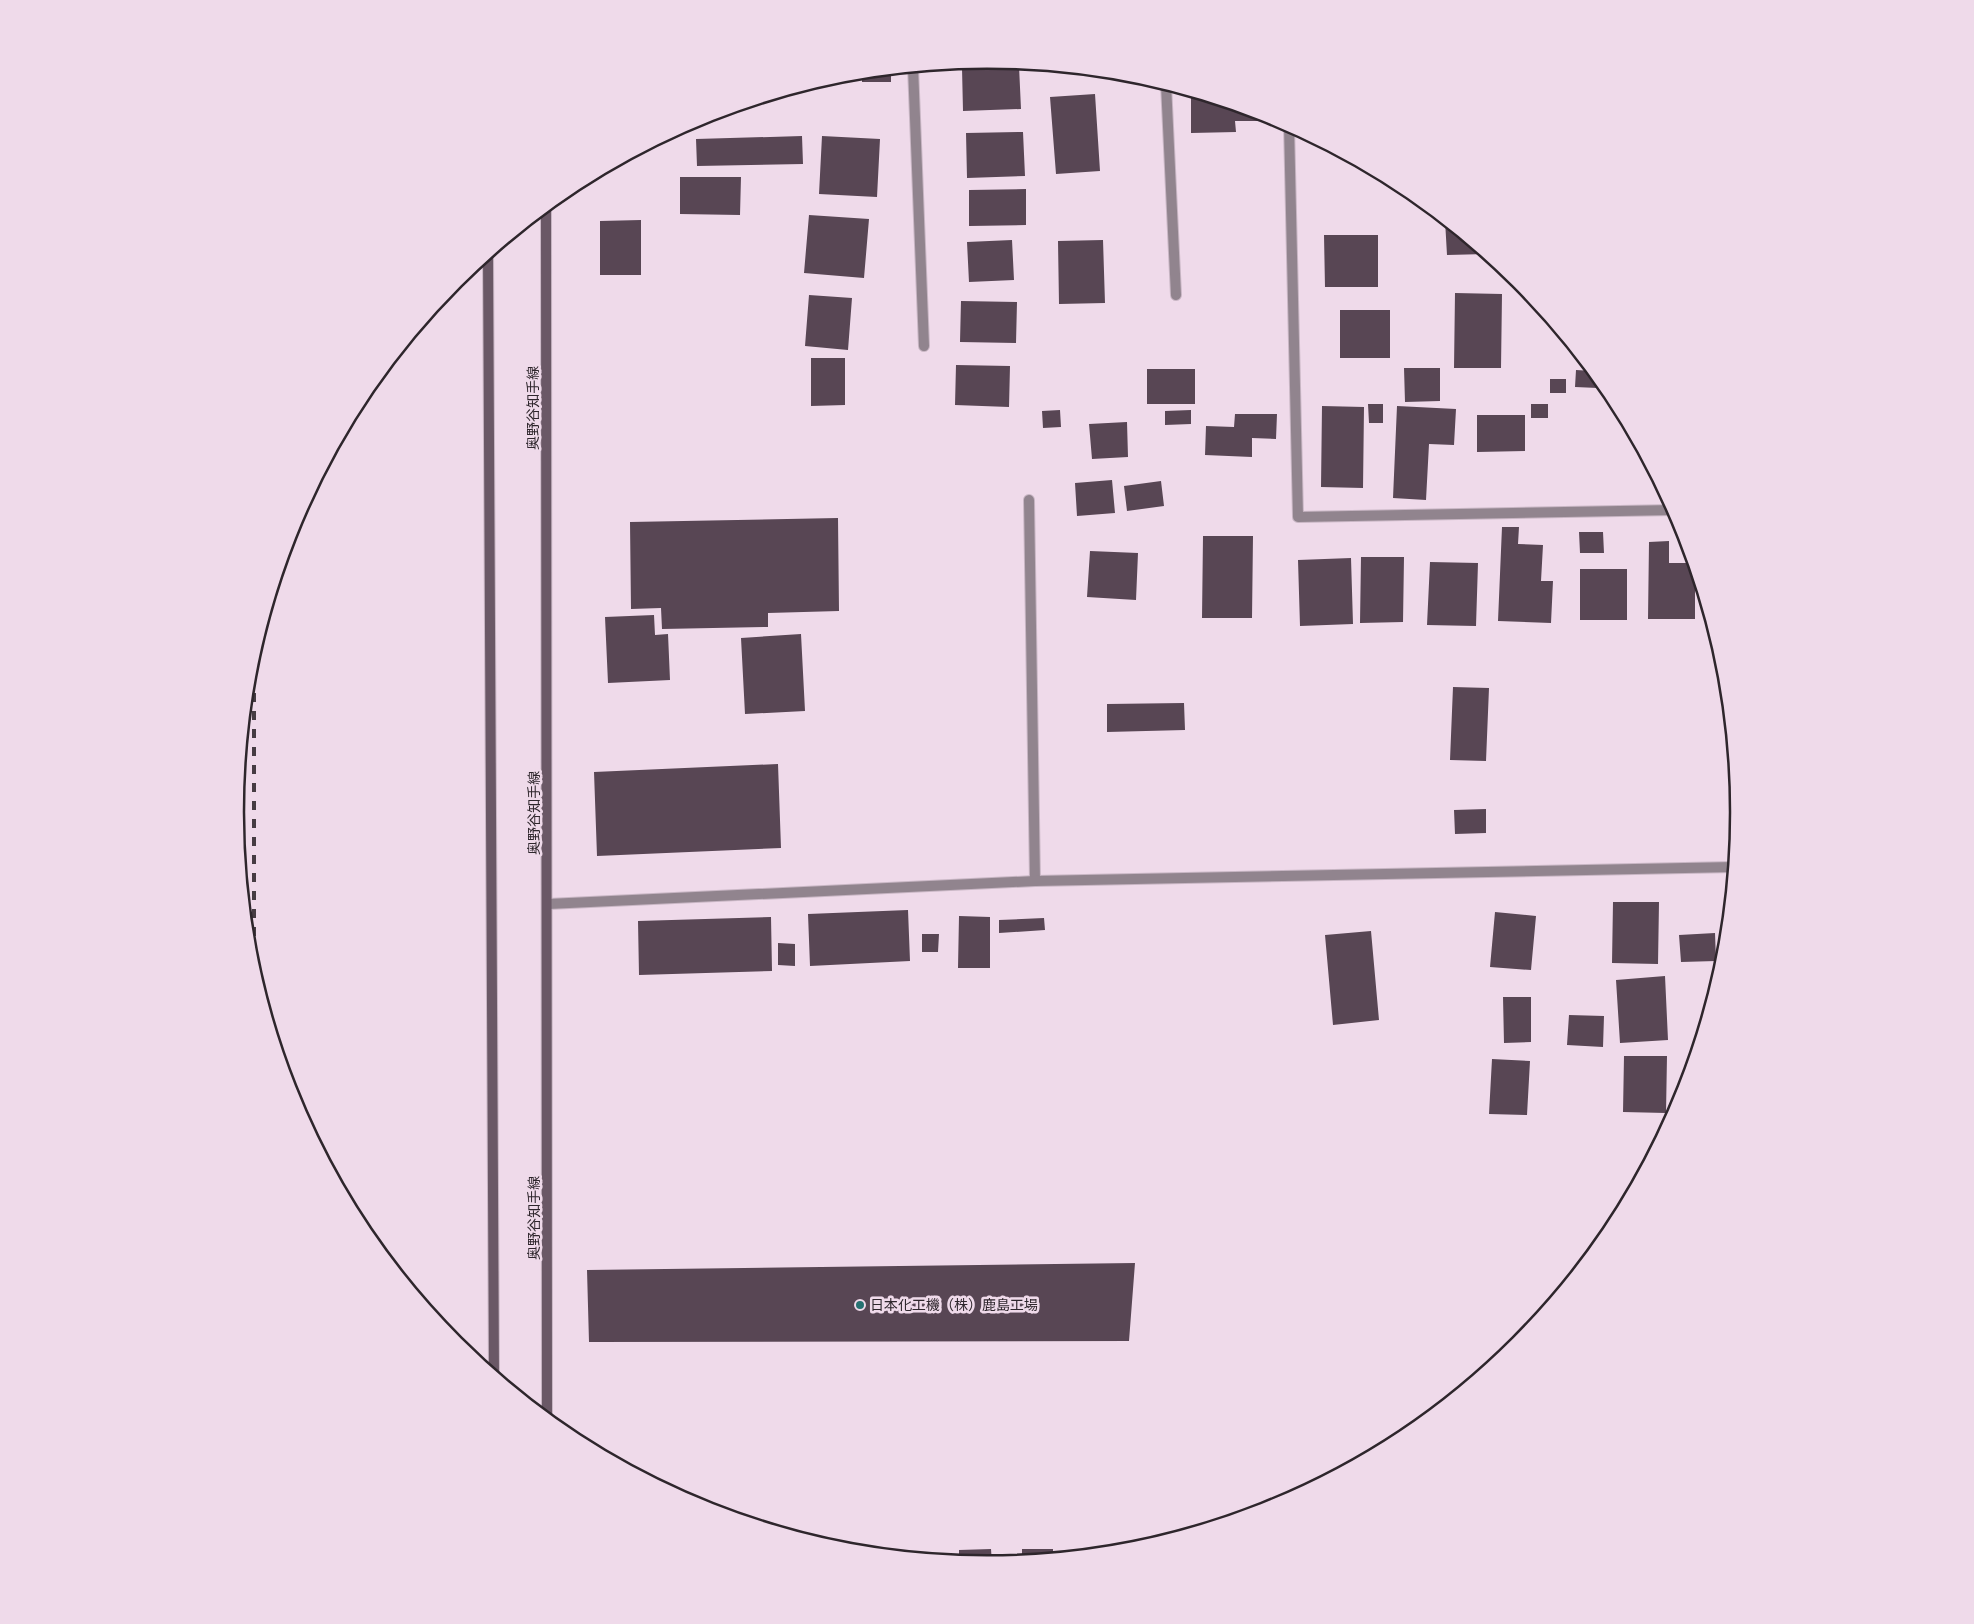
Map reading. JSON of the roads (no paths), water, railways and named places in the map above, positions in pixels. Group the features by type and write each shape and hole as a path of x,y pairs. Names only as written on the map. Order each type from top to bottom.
{"main road":[{"name":"奥野谷知手線","path":"546,214 548,1411"},
{"path":"488,261 494,1368"}],"street":[{"path":"913,73 924,346"},
{"path":"1166,91 1176,295"},
{"path":"1289,133 1298,517 1666,510"},
{"path":"1029,500 1035,881"},
{"path":"548,904 1035,881 1728,867"}],"railway":[{"path":"254,691 254,933"}],"place":[{"name":"日本化工機（株）鹿島工場","path":"860,1305"}]}
